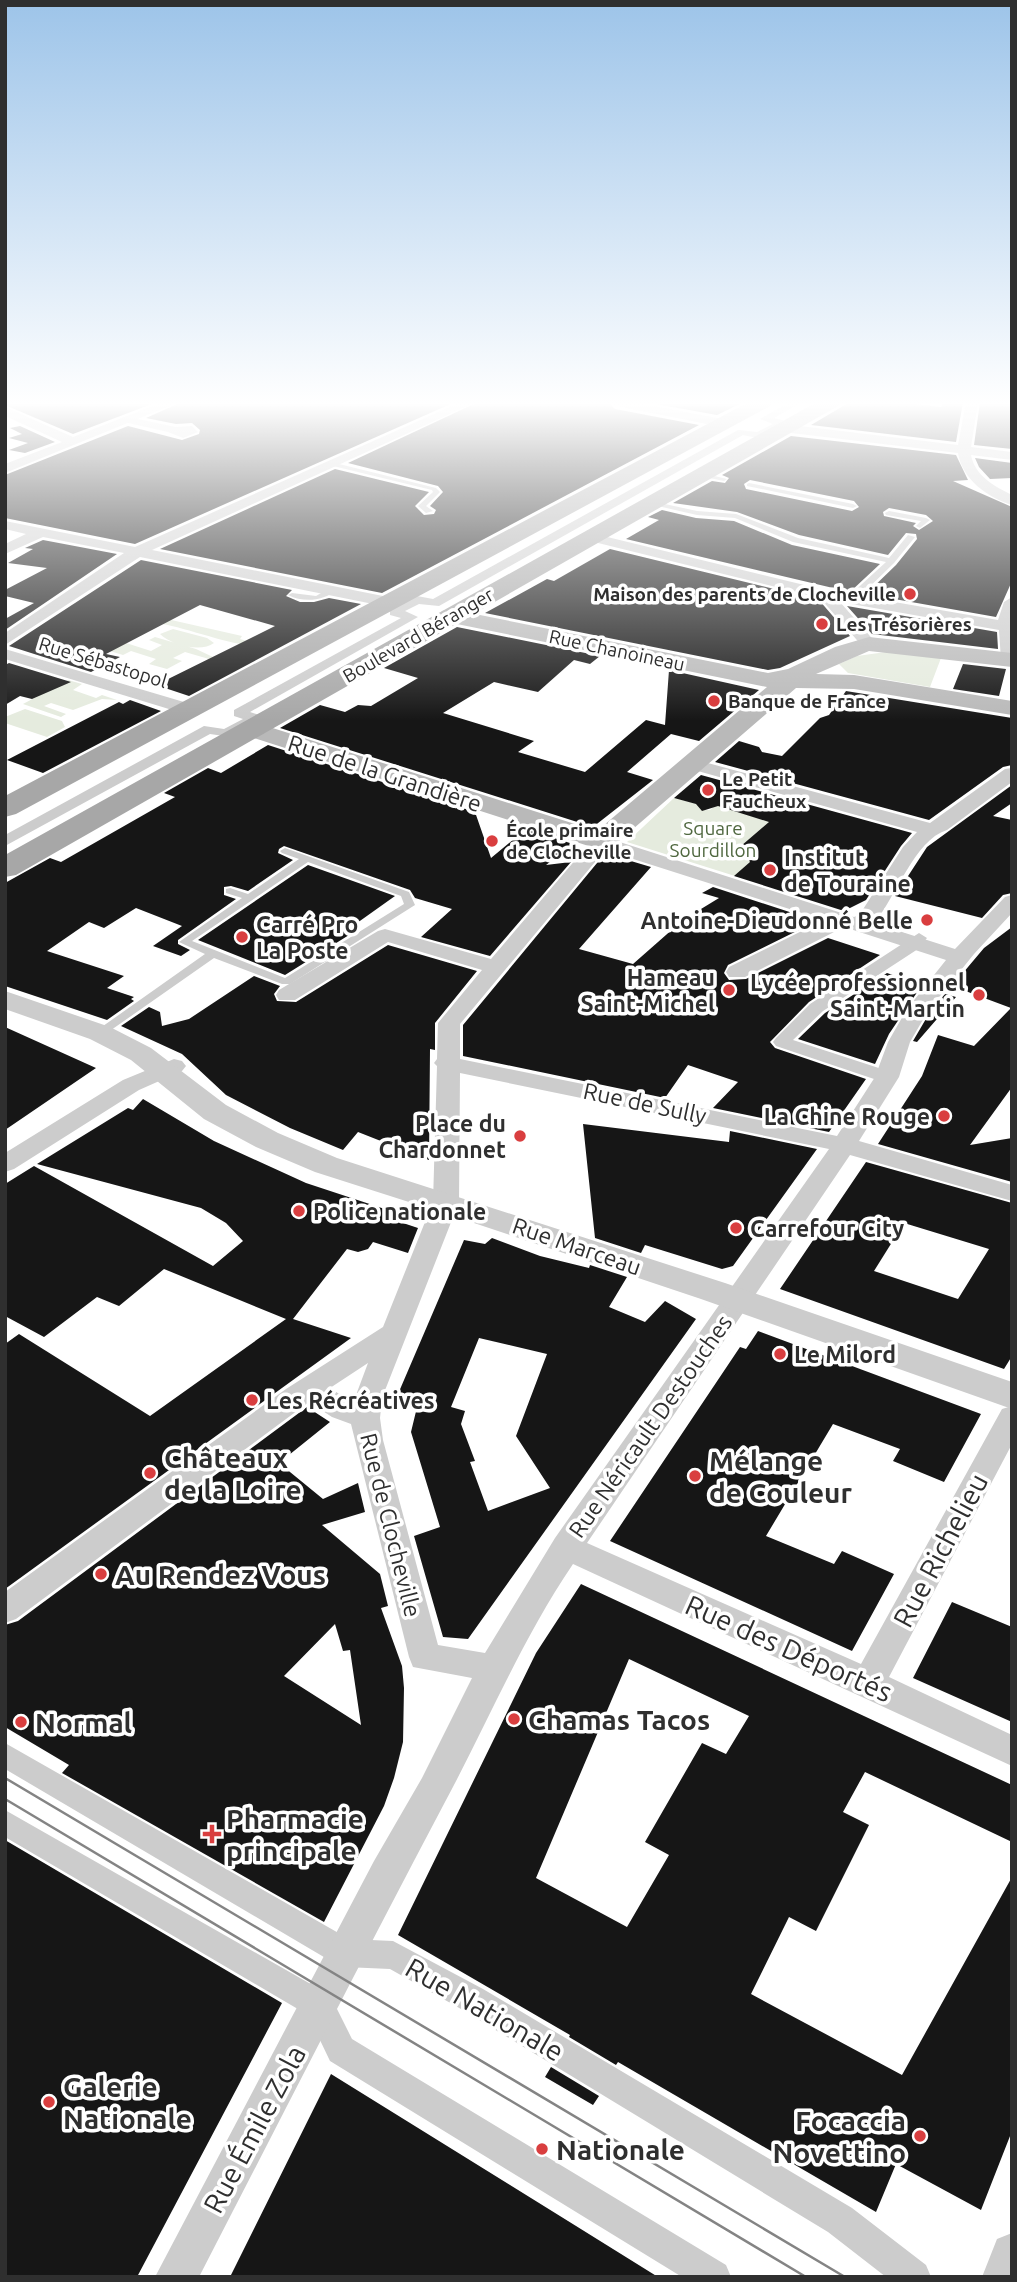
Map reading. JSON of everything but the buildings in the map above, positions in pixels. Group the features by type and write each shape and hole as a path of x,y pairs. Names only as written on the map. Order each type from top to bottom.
{"main road":[{"name":"Boulevard Béranger","path":"5,808 188,709 396,604 569,508"},
{"name":"Boulevard Béranger","path":"5,869 245,728 450,617 641,508"},
{"path":"396,604 450,617"},
{"name":"Rue Chanoineau","path":"450,617 762,679 810,679 839,668 1012,708"},
{"path":"839,668 869,644 1010,660"},
{"name":"Rue de Clocheville","path":"601,842 786,680"},
{"path":"188,709 245,728"},
{"name":"Rue de la Grandière","path":"245,728 601,842"}],"street":[{"path":"5,640 138,551 232,508"},
{"path":"5,525 396,604 417,600 435,603 605,508"},
{"path":"5,550 41,532"},
{"path":"591,537 825,595 1005,626"},
{"path":"825,595 869,644"},
{"path":"1010,660 1011,652 1005,626 1012,602"},
{"path":"5,841 209,729 226,734 245,728 254,718 239,713 412,617 394,612 396,604"},
{"name":"Rue Sébastopol","path":"5,653 188,709"},
{"path":"693,764 927,828 940,826 1012,773"},
{"path":"737,972 850,921 868,918 910,850 928,833 927,828"},
{"name":"Rue de la Grandière","path":"601,842 917,940 959,957"},
{"name":"Rue de Clocheville","path":"494,1668 425,1657 368,1440 365,1418 368,1398 446,1198 446,1063 449,1023 601,842"},
{"name":"Rue Néricault Destouches","path":"332,1980 434,1789 494,1668 566,1548 844,1145 887,1077 899,1042 918,1009 959,957 1010,904"},
{"path":"287,995 385,935 495,967"},
{"path":"887,1077 782,1042 795,1024 821,1002 917,940"},
{"name":"Rue Marceau","path":"5,999 100,1033 141,1054 169,1069 215,1112 267,1140 326,1166 446,1198 1012,1396"},
{"name":"Rue de Sully","path":"446,1063 844,1145 1012,1192"},
{"path":"5,1164 131,1086 169,1069"},
{"path":"5,1610 309,1388 393,1333"},
{"path":"309,1388 342,1410 365,1418"},
{"name":"Rue Richelieu","path":"867,1682 878,1667 1012,1416"},
{"name":"Rue des Déportés","path":"566,1548 867,1682 1012,1751"},
{"name":"Rue Nationale","path":"5,1755 332,1980"},
{"name":"Rue Nationale","path":"5,1822 332,1980 393,1955 472,1999 841,2220 914,2277"},
{"path":"332,1980 341,2050 714,2277"},
{"name":"Rue Émile Zola","path":"176,2277 332,1980"},
{"path":"1003,2277 1012,2254"}],"lane":[{"path":"425,508 429,511"},
{"path":"676,508 736,516 796,540 891,562"},
{"path":"889,513 926,520 920,526"},
{"path":"853,601 853,597 891,562 911,537"},
{"path":"292,594 317,598 333,590"},
{"path":"839,668 889,650 968,660"},
{"path":"839,668 952,692"},
{"path":"285,851 405,894 410,905 286,982 184,942 306,859"},
{"path":"230,891 249,897"},
{"path":"100,1033 212,954"}],"green space":[{"path":"158,617 242,636 240,639 261,645 240,644 162,624"},
{"path":"173,629 207,638 214,643 202,647 186,646 160,634"},
{"path":"155,637 213,657 209,659 185,652 173,658 182,661 167,669 149,664 156,659 131,651 123,655 110,651 126,643 151,651 162,645 149,640"},
{"path":"886,652 941,658 930,687 848,673 839,664 857,656"},
{"path":"68,680 82,684 73,690 96,698 102,695 117,700 102,699 73,710 51,703 44,706 66,714 61,717 23,704"},
{"path":"25,709 62,721 65,727 47,737 5,723 5,717"},
{"name":"Square Sourdillon","path":"674,798 701,805 703,810 710,810 716,805 792,825 759,858 735,876 627,842"}],"tram line":[{"path":"5,1778 845,2277"},
{"path":"5,1799 806,2277"}],"place":[{"name":"Maison des parents de Clocheville","path":"910,594"},
{"name":"Les Trésorières","path":"822,624"},
{"name":"Banque de France","path":"714,701"},
{"name":"Le Petit Faucheux","path":"708,790"},
{"name":"École primaire de Clocheville","path":"492,841"},
{"name":"Institut de Touraine","path":"770,870"},
{"name":"Antoine-Dieudonné Belle","path":"927,920"},
{"name":"Carré Pro La Poste","path":"242,937"},
{"name":"Hameau Saint-Michel","path":"729,990"},
{"name":"Lycée professionnel Saint-Martin","path":"979,995"},
{"name":"La Chine Rouge","path":"944,1116"},
{"name":"Place du Chardonnet","path":"520,1136"},
{"name":"Police nationale","path":"299,1211"},
{"name":"Carrefour City","path":"736,1228"},
{"name":"Le Milord","path":"780,1354"},
{"name":"Les Récréatives","path":"252,1400"},
{"name":"Châteaux de la Loire","path":"150,1473"},
{"name":"Mélange de Couleur","path":"695,1476"},
{"name":"Au Rendez Vous","path":"101,1574"},
{"name":"Chamas Tacos","path":"514,1719"},
{"name":"Normal","path":"21,1722"},
{"name":"Pharmacie principale","path":"212,1834"},
{"name":"Galerie Nationale","path":"49,2102"},
{"name":"Focaccia Novettino","path":"920,2136"},
{"name":"Nationale","path":"542,2149"}]}
